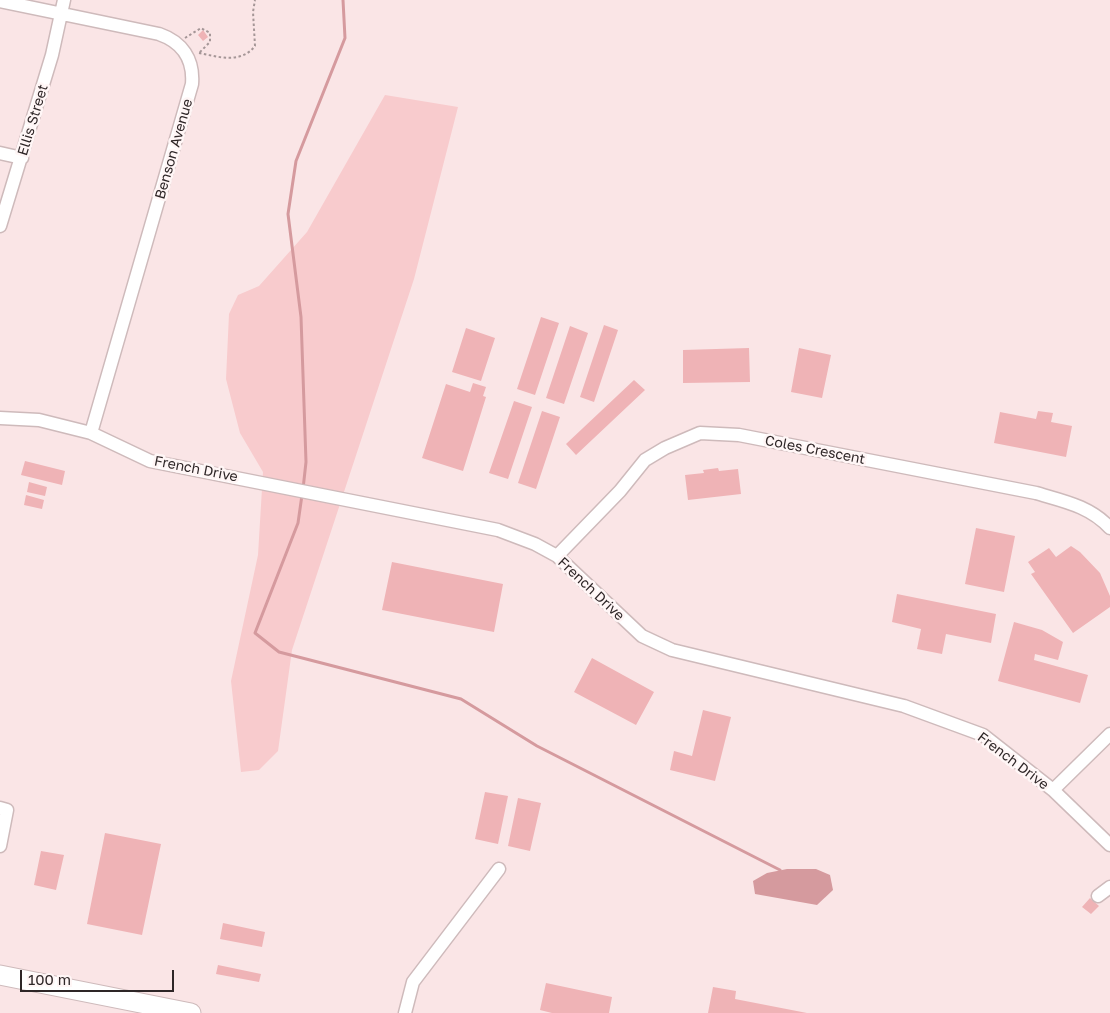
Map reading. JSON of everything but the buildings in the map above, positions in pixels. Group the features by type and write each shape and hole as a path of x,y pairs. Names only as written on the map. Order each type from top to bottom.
{"highway":[{"path":"0,975 191,1013"}],"street":[{"name":"Benson Avenue","path":"0,1 63,6 159,34 193,54 192,84 91,433"},
{"name":"Ellis Street","path":"0,226 52,55 63,6"},
{"path":"0,153 22,158"},
{"name":"French Drive","path":"0,418 39,420 91,433 150,461 498,530 535,544 557,556 635,630 660,645 672,650 904,706 952,722 983,735 1052,790 1110,845"},
{"name":"Coles Crescent","path":"557,556 620,490 645,460 664,448 700,433 740,435 1036,492 1083,507 1100,517 1110,528"},
{"path":"1052,790 1110,734"},
{"path":"0,808 7,810 0,846"},
{"path":"405,1013 413,982 499,869"}],"path":[{"path":"193,54 224,58 241,58 248,55 255,46 253,12 255,0"},
{"path":"178,44 195,30 206,29 210,33 210,42 193,54"}],"shaded area":[{"path":"385,95 458,107 414,279 292,650 278,751 259,770 241,772 231,681 258,555 263,472 240,433 226,379 229,314 238,295 259,286 307,232"},
{"path":"787,869 816,869 830,875 833,890 817,905 755,894 753,881 767,873"}],"waterway":[{"path":"303,489 306,462 301,317 288,214 296,161 345,38 343,0"},
{"path":"302,495 298,523 255,633 279,652 461,699 537,746 780,870"}]}
